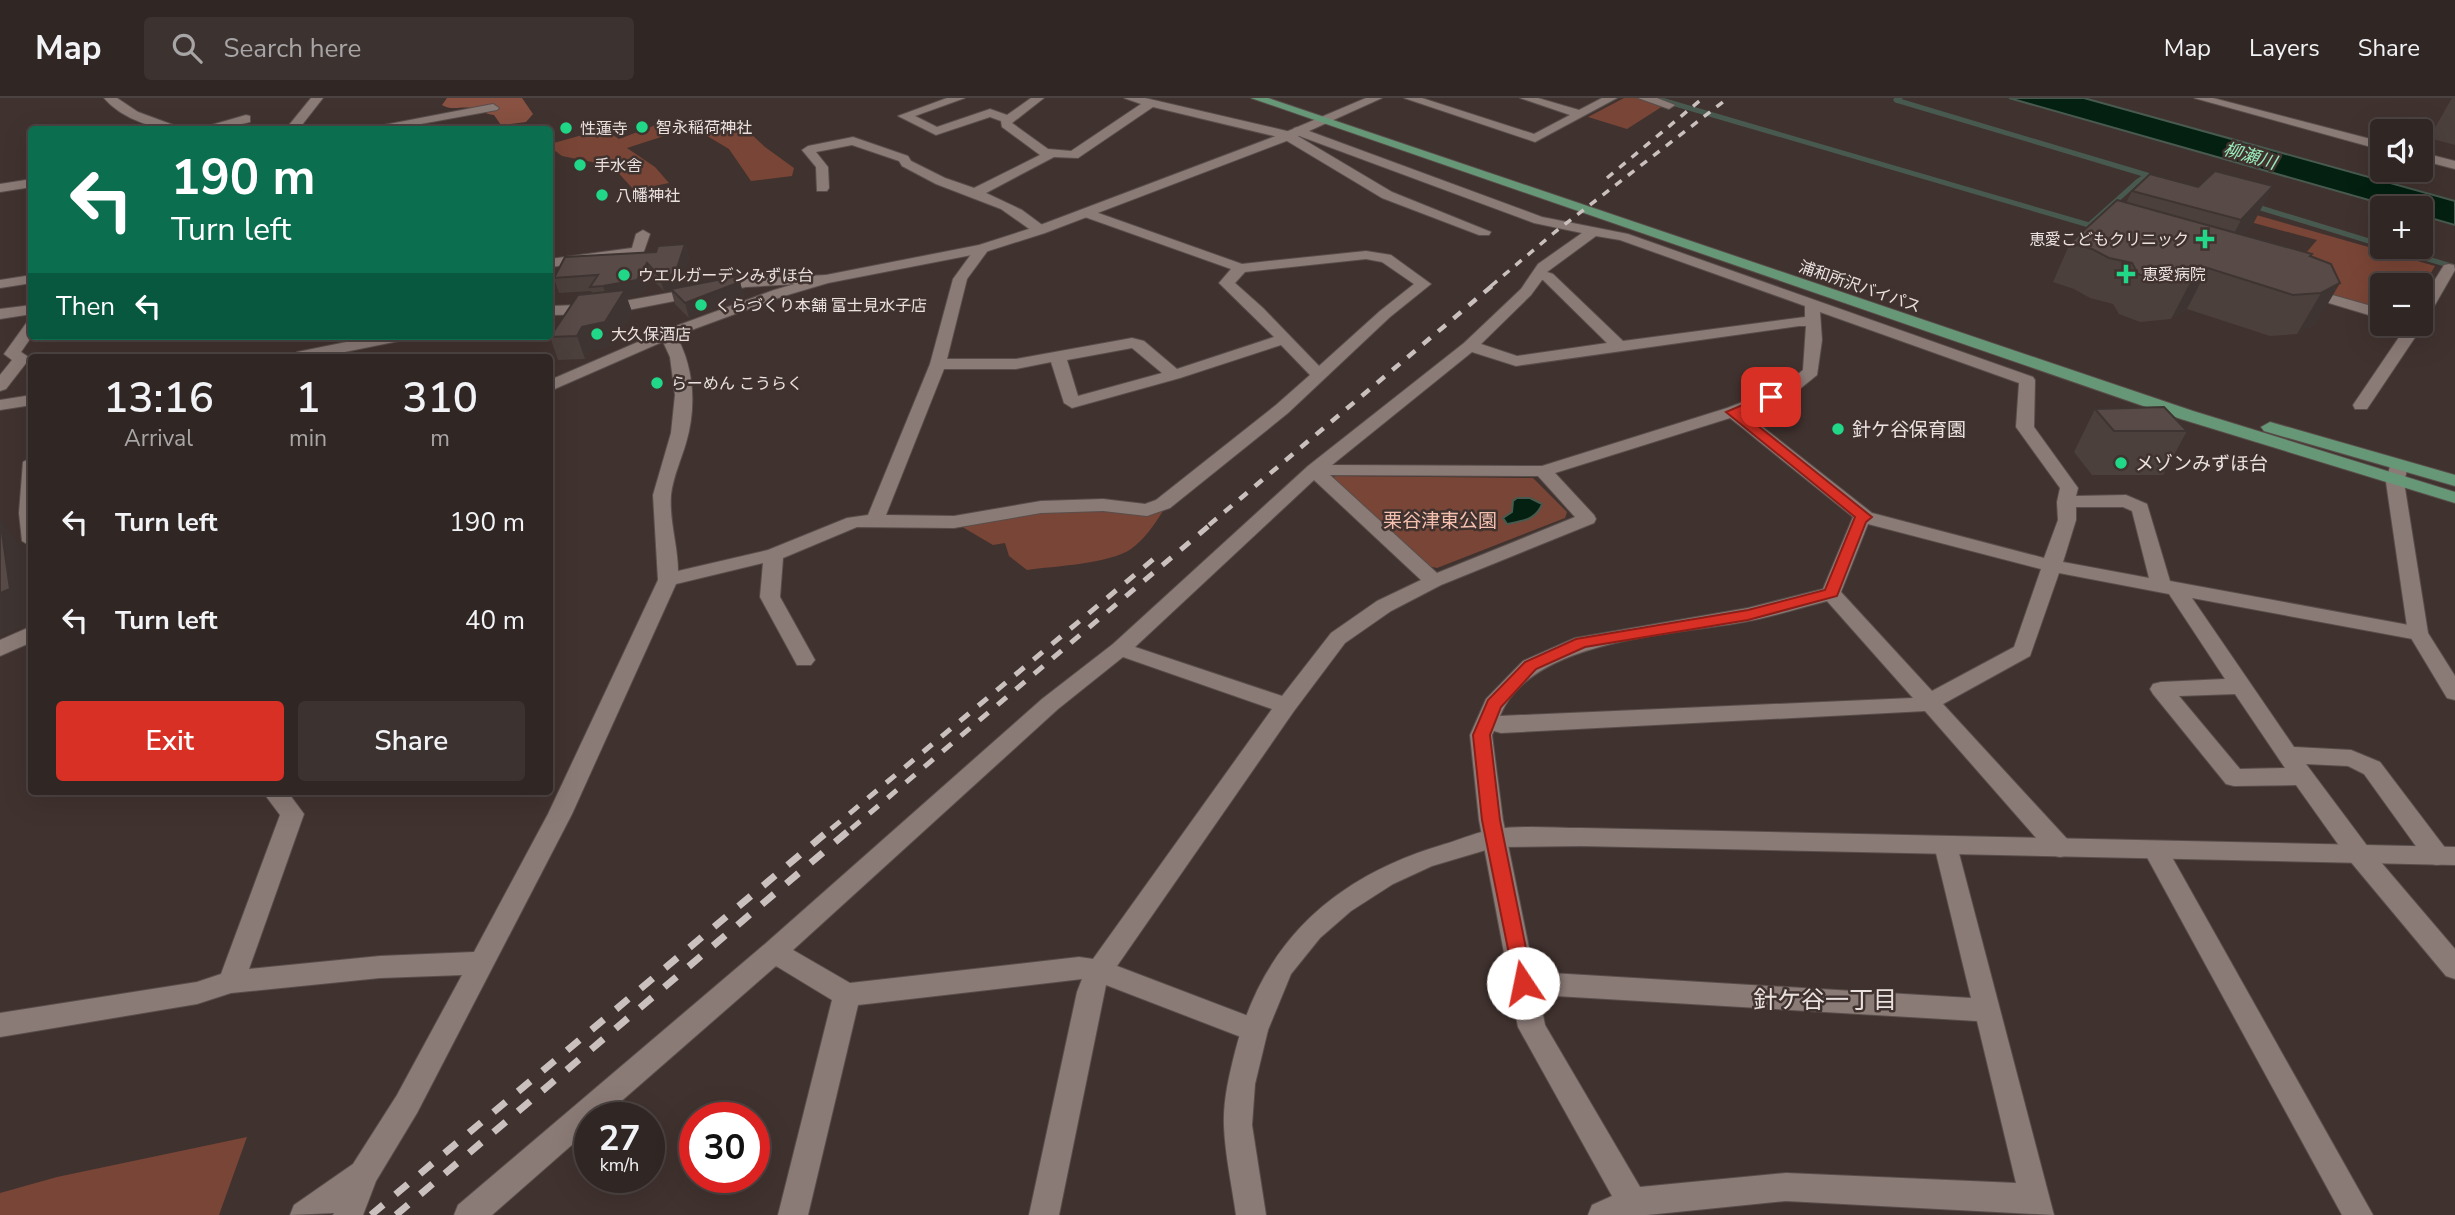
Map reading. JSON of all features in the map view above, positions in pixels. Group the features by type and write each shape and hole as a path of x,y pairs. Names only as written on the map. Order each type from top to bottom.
{"highway":[{"name":"浦和所沢バイパス","path":"1257,98 2052,370 2397,474 2455,481"},
{"name":"浦和所沢バイパス","path":"1289,98 2397,474 2455,498"}],"street":[{"path":"110,98 120,108 168,126"},
{"path":"293,126 317,98"},
{"path":"959,98 904,116 936,131 990,113 1008,120"},
{"path":"1017,98 1034,101"},
{"path":"1130,98 1290,134 1539,220 1623,237 2027,380 2025,427 2069,488 2066,502 2067,520 2023,652 1920,705 1514,725 1501,725 1487,720"},
{"path":"553,311 608,309 663,321 741,306 826,279 982,249 1087,213 1376,98"},
{"path":"1410,98 1535,138 1611,98"},
{"path":"1525,98 1580,114"},
{"path":"1644,98 1669,105"},
{"path":"2200,98 2370,143"},
{"path":"977,192 1049,156 1006,124 1034,101"},
{"path":"1046,153 1074,155 1151,103"},
{"path":"387,126 493,108"},
{"path":"217,126 246,119"},
{"path":"1290,134 1387,195 1484,232"},
{"path":"822,188 822,167 808,150 853,141 904,159 906,163 943,182 977,192 1007,206 1040,230"},
{"path":"2433,160 2455,166"},
{"path":"0,188 28,184"},
{"path":"668,580 774,555 835,528 874,520 954,522 1041,507 1102,505 1147,510 1163,505 1320,376 1385,314 1424,284 1387,258 1377,256 1309,259 1241,268 1087,213"},
{"path":"469,1215 774,951 1050,704 1120,649 1314,470 1470,346 1526,292 1543,267 1592,232"},
{"path":"553,262 630,254 638,251 643,234"},
{"path":"874,520 938,365 960,279 982,249"},
{"path":"1241,268 1226,283 1320,376"},
{"path":"2433,295 2449,268"},
{"path":"1538,274 1548,277 1621,348"},
{"path":"553,384 663,321 689,292 746,283 826,279"},
{"path":"0,284 28,280"},
{"path":"2284,285 2370,310"},
{"path":"1314,470 1543,471 1733,412 1790,389 1811,372 1812,303"},
{"path":"0,314 28,310"},
{"path":"348,1215 364,1174 407,1104 560,814 668,580 670,568 661,498 680,432 684,382 675,347 663,321"},
{"path":"1470,346 1516,361 1799,321 1813,322"},
{"path":"0,386 22,358 12,354 28,331"},
{"path":"2361,405 2408,336"},
{"path":"1058,358 1072,403 1174,375 1283,339"},
{"path":"314,354 380,340"},
{"path":"938,365 1016,364 1138,344 1174,375"},
{"path":"0,405 28,401"},
{"path":"1733,412 1865,517 2051,566 2418,633"},
{"path":"1314,470 1434,581"},
{"path":"1044,1215 1090,992 1099,971 1286,706 1338,638 1384,606 1434,581 1587,519 1543,471"},
{"path":"2397,474 2418,633 2455,693"},
{"path":"2066,502 2126,501 2140,508 2170,587 2180,596 2302,776 2359,854 2455,968"},
{"path":"1831,593 1860,520 1865,517"},
{"path":"774,555 770,597 804,660"},
{"path":"1831,593 2060,848"},
{"path":"1632,1202 1532,1027 1491,820 1481,735 1494,704 1530,666 1582,643 1748,615 1831,593"},
{"path":"0,649 28,636"},
{"path":"1120,649 1286,706"},
{"path":"2241,686 2161,690 2234,778 2302,776"},
{"path":"2290,755 2351,758 2372,768 2446,856"},
{"path":"231,982 292,814 277,795"},
{"path":"1251,1215 1238,1125 1241,1084 1254,1030 1281,968 1311,931 1342,904 1384,877 1425,859 1496,838 1581,837 2446,856"},
{"path":"1603,1215 1632,1202 1786,1187 2037,1207 1946,845"},
{"path":"2155,850 2358,1215"},
{"path":"774,951 847,995 1079,968 1099,971 1254,1030"},
{"path":"0,1025 197,993 231,982 380,967 482,963"},
{"path":"1523,983 1987,1010"},
{"path":"793,1215 847,995"},
{"path":"305,1215 364,1174"}],"green space":[{"path":"1624,98 1637,98 1663,106 1627,129 1588,117"},
{"path":"669,120 677,124 688,121 739,123 765,147 794,168 792,176 751,181 729,149 692,127 627,148 655,167 669,183 634,190 612,166 562,156 553,149 553,143 604,129 619,139"},
{"path":"2218,204 2370,247 2370,259 2410,259 2435,266 2431,273 2370,273 2370,307 2282,281 2317,240 2195,207"},
{"name":"栗谷津東公園","path":"1335,476 1533,478 1567,512 1565,518 1437,568 1428,566 1332,479"},
{"path":"1099,509 1146,514 1163,511 1141,541 1121,554 1096,561 1027,570 1009,556 1005,543 993,545 959,525 1028,512"},
{"path":"247,1137 219,1215 0,1215 0,1193 57,1177"}],"shaded area":[{"path":"447,98 522,98 533,114 526,122 501,125 494,115 471,108 449,108 442,105"}],"water":[{"name":"柳瀬川","path":"2009,98 2084,98 2370,177 2370,182 2387,182 2455,201 2455,225 2433,219 2433,196 2370,196 2370,200"},
{"path":"1517,498 1530,498 1542,504 1532,517 1507,524 1503,518 1512,512 1513,501"}],"building":[{"path":"2215,171 2273,186 2241,220 2132,191 2150,174 2198,187"},
{"path":"2117,200 2312,254 2310,256 2331,264 2340,283 2321,293 2293,295 2208,268 2192,279 2160,281 2138,274 2132,263 2109,258 2092,249 2070,243"},
{"path":"685,244 675,274 659,276 647,263 637,280 603,286 590,287 598,275 554,278 565,257 656,252 658,246"},
{"path":"738,276 740,282 685,303 671,289"},
{"path":"625,290 605,322 582,327 577,336 553,337 553,332 578,295"},
{"path":"2164,407 2187,431 2114,431 2095,409"},
{"path":"0,519 10,589 0,593"}],"waterway":[{"path":"1655,98 2089,225 2137,182"},
{"path":"1900,98 1896,100 2147,175 2137,182"},
{"path":"2137,182 2149,186"},
{"path":"2251,205 2370,241"},
{"path":"2428,259 2455,267"}],"railway":[{"path":"1607,178 1703,98"},
{"path":"1491,286 1555,232 1728,98"},
{"path":"1209,525 1493,285"},
{"path":"851,829 1211,524"},
{"path":"831,829 1162,552"},
{"path":"371,1215 833,827"},
{"path":"396,1215 853,827"}],"place":[{"name":"智永稲荷神社","path":"642,127"},
{"name":"性蓮寺","path":"566,128"},
{"name":"手水舎","path":"580,165"},
{"name":"八幡神社","path":"602,195"},
{"name":"恵愛こどもクリニック","path":"2205,239"},
{"name":"恵愛病院","path":"2126,274"},
{"name":"ウエルガーデンみずほ台","path":"624,275"},
{"name":"くらづくり本舗 富士見水子店","path":"701,305"},
{"name":"大久保酒店","path":"597,334"},
{"name":"らーめん こうらく","path":"657,383"},
{"name":"針ケ谷保育園","path":"1838,429"},
{"name":"メゾンみずほ台","path":"2121,463"}],"district":[{"name":"針ケ谷一丁目","path":"1825,1000"}],"route":[{"path":"1523,983 1491,820 1481,735 1494,704 1530,666 1582,643 1748,615 1831,593 1860,520 1865,517 1733,412 1771,397"}]}
